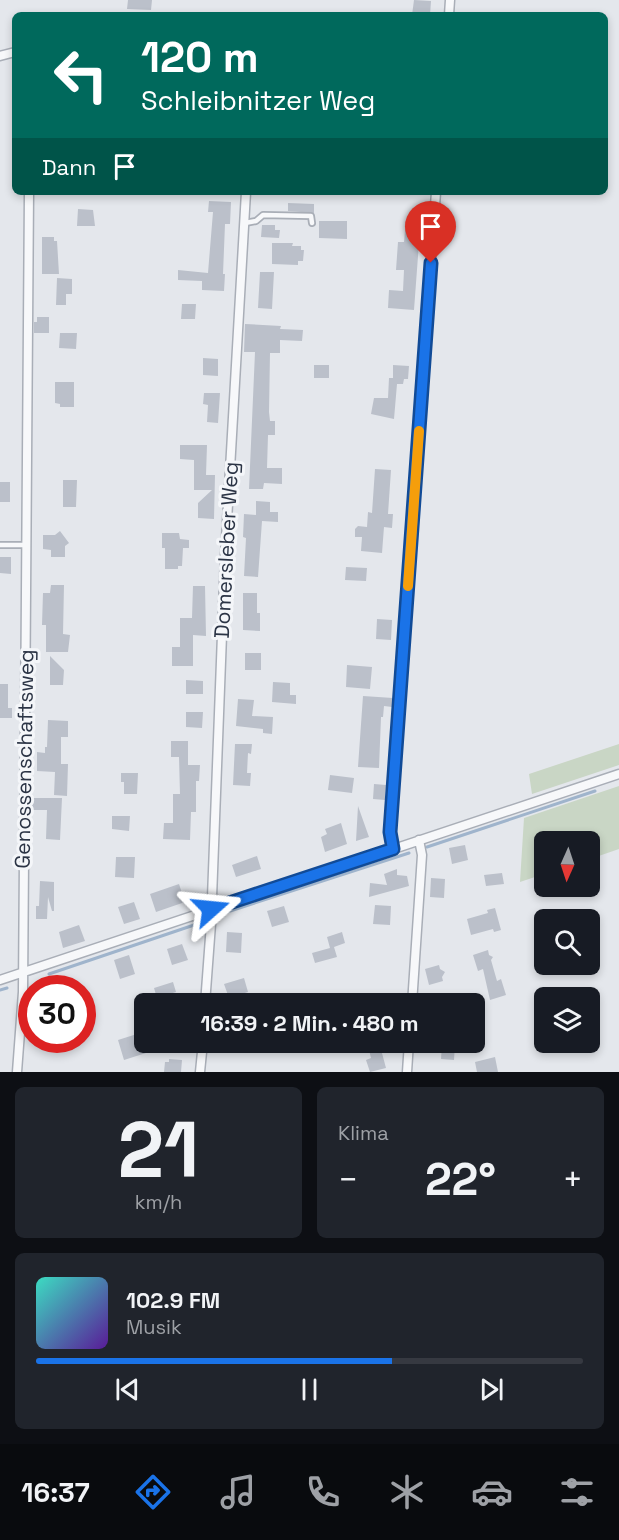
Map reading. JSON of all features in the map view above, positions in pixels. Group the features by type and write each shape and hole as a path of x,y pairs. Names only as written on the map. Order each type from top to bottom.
{"street":[{"name":"Genossenschaftsweg","path":"17,1072 23,992 29,195"},
{"name":"Domersleber Weg","path":"206,993 225,556 246,195"},
{"path":"393,849 390,832 436,195"},
{"path":"0,980 619,774"},
{"path":"413,993 422,855 419,840"},
{"path":"200,1072 201,1053"},
{"path":"406,1072 408,1053"}],"lane":[{"path":"244,223 256,221 263,215 311,216 312,223"},
{"path":"0,545 27,545"}],"green space":[{"path":"619,744 619,765 532,794 529,774"},
{"path":"619,786 619,849 600,856 600,831 534,831 534,877 520,882 524,818"}],"building":[{"path":"128,0 152,0 151,10 127,9"},
{"path":"414,0 431,1 430,12 412,12"},
{"path":"209,201 231,202 230,224 225,224 224,291 202,290 202,281 178,280 178,270 208,273 213,212 208,212"},
{"path":"288,203 314,204 314,213 288,211"},
{"path":"78,209 93,210 95,226 77,226"},
{"path":"409,215 421,216 414,310 388,308 389,290 403,291 404,270 396,270 398,242 404,242 406,220 409,220"},
{"path":"319,221 347,221 347,239 319,238"},
{"path":"262,225 275,225 275,230 280,230 279,238 261,237"},
{"path":"42,237 54,237 54,241 57,241 59,274 42,274"},
{"path":"272,243 293,243 292,246 301,246 301,250 304,250 303,261 298,261 298,265 272,264"},
{"path":"260,272 274,272 272,309 258,308"},
{"path":"57,278 72,279 72,294 66,294 66,305 56,305"},
{"path":"182,304 196,304 195,319 181,319"},
{"path":"37,317 49,317 49,333 34,333 34,322 37,322"},
{"path":"245,324 303,330 302,341 280,340 280,353 270,353 269,412 270,421 275,421 275,435 268,435 267,468 282,468 282,484 264,483 263,489 249,489 255,352 244,352"},
{"path":"60,333 77,333 76,349 59,348"},
{"path":"203,358 218,359 218,376 203,375"},
{"path":"314,365 329,365 329,378 314,378"},
{"path":"393,365 409,366 408,379 404,379 403,384 397,384 394,419 371,414 374,398 388,398 389,378 393,378"},
{"path":"55,382 74,382 74,407 60,407 60,404 55,403"},
{"path":"204,393 220,393 218,423 207,422 208,405 203,404"},
{"path":"180,445 207,445 206,475 215,475 214,519 198,518 198,503 212,490 194,490 194,460 180,459"},
{"path":"375,469 391,470 388,514 393,514 392,528 384,527 382,553 361,551 362,537 355,537 355,529 358,526 367,527 368,512 372,513"},
{"path":"63,480 77,480 76,507 63,507"},
{"path":"0,482 10,482 10,502 0,502"},
{"path":"256,501 270,502 270,512 278,512 278,522 262,521 258,577 244,576 246,538 243,537 244,514 256,515"},
{"path":"60,531 69,543 65,546 65,557 51,557 51,550 43,549 43,535 55,535"},
{"path":"162,533 179,533 180,539 189,540 189,548 183,548 182,566 178,566 178,569 165,569"},
{"path":"0,557 11,557 11,574 0,573"},
{"path":"346,567 367,568 366,581 345,580"},
{"path":"51,585 64,585 63,634 70,635 68,652 46,652 46,625 42,625 43,593 50,593"},
{"path":"193,586 205,586 206,636 193,635 193,666 172,666 172,647 180,647 180,618 192,618"},
{"path":"243,593 257,593 260,631 243,630"},
{"path":"377,619 392,620 391,640 376,639"},
{"path":"245,653 261,653 261,670 245,670"},
{"path":"50,656 64,670 63,685 50,685"},
{"path":"347,665 372,667 370,689 346,687"},
{"path":"186,680 203,681 203,694 186,694"},
{"path":"273,682 290,683 290,695 296,695 296,704 272,702"},
{"path":"0,684 8,684 8,708 12,708 12,718 0,718"},
{"path":"363,696 393,698 392,707 384,706 383,717 381,717 379,768 358,767"},
{"path":"238,699 254,700 252,716 273,717 272,734 263,733 263,729 236,726"},
{"path":"186,712 203,712 202,728 186,727"},
{"path":"48,720 68,721 68,737 61,737 61,764 68,764 67,796 54,795 55,772 37,771 37,752 45,753 45,747 47,747"},
{"path":"171,741 188,741 188,765 200,765 199,781 196,781 196,812 191,812 190,840 163,839 164,823 173,823 173,794 180,794 179,757 171,757"},
{"path":"235,744 252,744 251,754 248,753 247,773 251,773 250,786 233,785"},
{"path":"121,773 138,773 137,794 124,794"},
{"path":"330,775 354,778 352,793 328,790"},
{"path":"374,784 386,785 385,800 373,799"},
{"path":"31,798 62,798 60,840 46,839 47,810 31,810"},
{"path":"358,806 369,837 356,841"},
{"path":"112,816 130,816 129,831 112,829"},
{"path":"341,823 347,844 325,852 321,837 327,834 325,829"},
{"path":"465,845 468,860 452,864 449,848"},
{"path":"257,856 261,869 236,877 232,865"},
{"path":"116,857 135,857 134,878 115,877"},
{"path":"397,869 397,875 407,876 409,886 369,897 370,883 387,885 384,874"},
{"path":"502,873 504,884 486,886 484,875"},
{"path":"431,878 445,879 444,898 430,897"},
{"path":"40,881 54,882 54,911 52,911 48,897 47,919 36,919"},
{"path":"179,884 185,902 156,912 150,894"},
{"path":"134,902 140,919 124,924 118,907"},
{"path":"375,905 391,906 390,925 373,924"},
{"path":"284,906 289,922 272,927 267,911"},
{"path":"495,908 501,930 494,932 493,929 471,935 467,919 488,913 487,910"},
{"path":"79,925 85,941 63,948 59,932"},
{"path":"227,932 242,933 241,953 226,952"},
{"path":"342,932 345,943 334,947 337,957 315,963 312,953 330,948 327,937"},
{"path":"182,944 188,960 172,965 167,949"},
{"path":"488,950 489,955 493,957 491,960 497,981 501,979 506,995 490,1000 483,969 478,971 473,955"},
{"path":"129,955 135,974 120,979 114,960"},
{"path":"439,965 440,969 445,972 442,977 443,981 429,985 425,969"},
{"path":"244,978 248,992 227,993 224,984"},
{"path":"173,982 176,992 156,993 154,988"},
{"path":"134,1035 134,1053 146,1053 124,1060 118,1040"},
{"path":"370,1053 382,1053 386,1068 370,1072 366,1060 371,1058"},
{"path":"441,1053 454,1053 454,1060 441,1059"},
{"path":"495,1057 498,1072 477,1072 475,1062"},
{"path":"169,1059 182,1060 181,1072 164,1072 165,1062 169,1062"}],"waterway":[{"path":"427,847 595,791"},
{"path":"227,912 409,853"},
{"path":"49,974 197,924"},
{"path":"0,990 7,988"}],"slow traffic":[{"path":"408,586 419,431"}],"route":[{"path":"211,909 393,849 390,832 431,263"}]}
